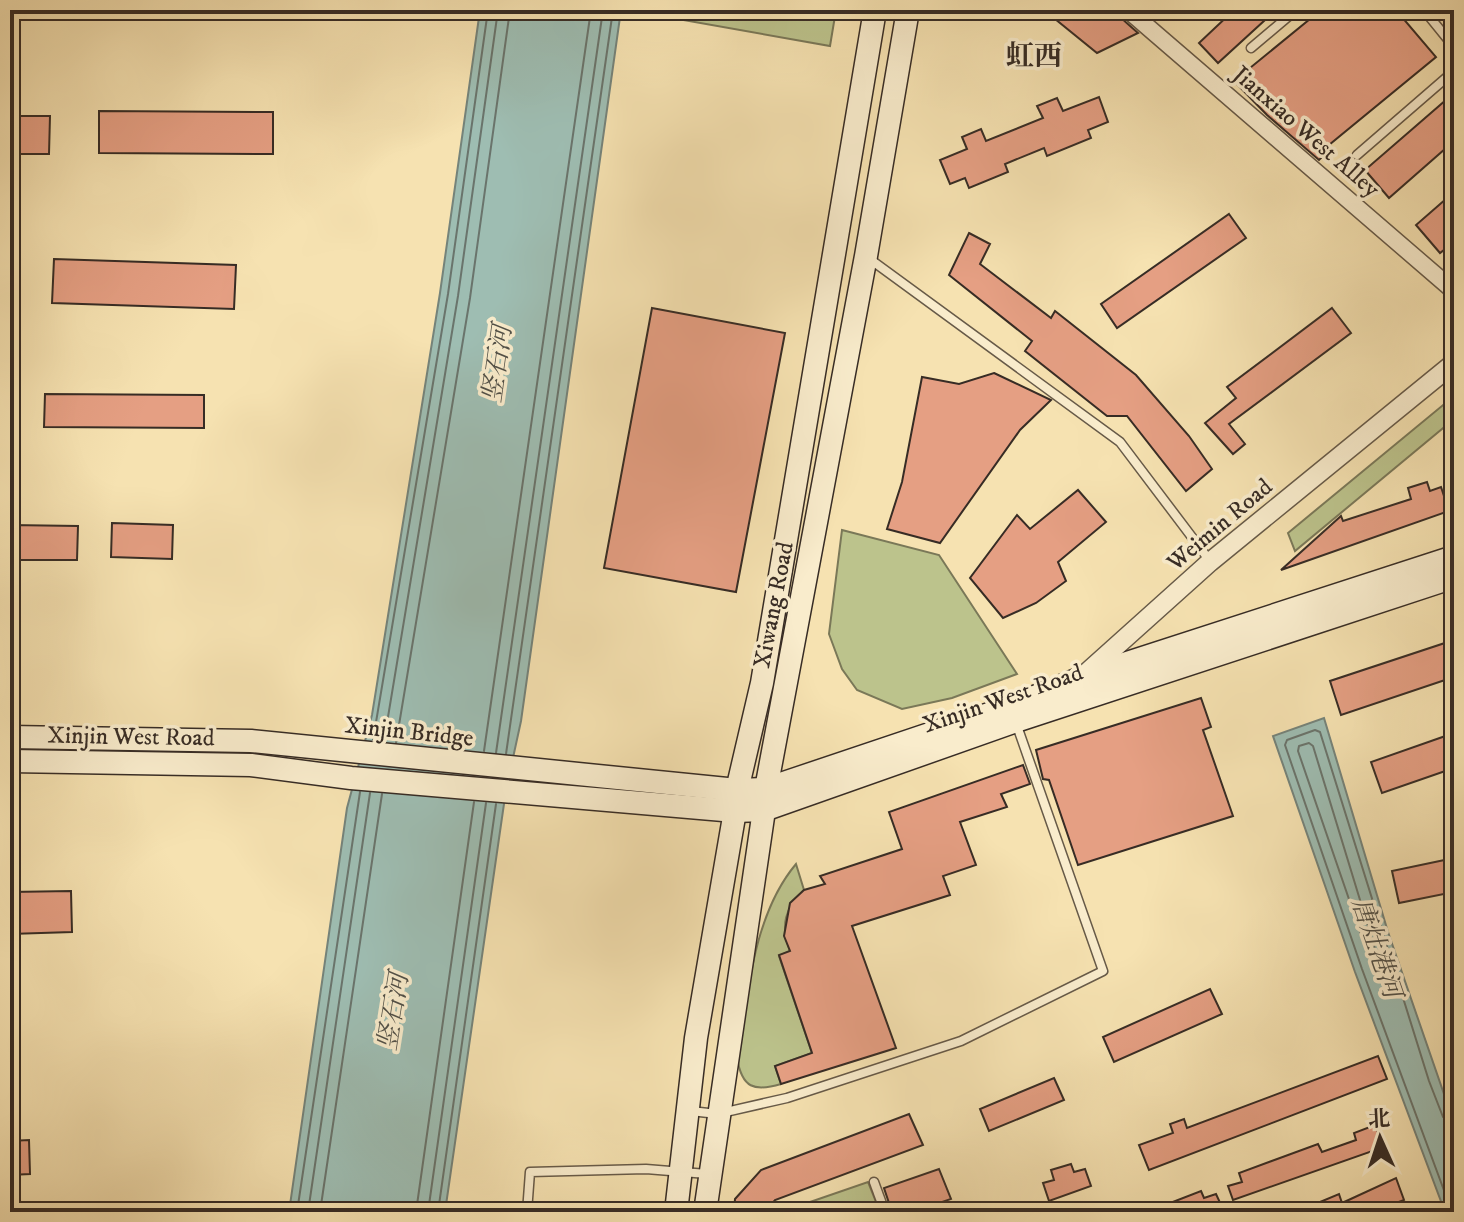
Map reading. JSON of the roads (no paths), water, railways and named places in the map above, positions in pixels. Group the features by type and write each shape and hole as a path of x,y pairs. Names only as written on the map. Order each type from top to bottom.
{"main road":[{"name":"Xiwang Road","path":"676,1212 688,1111 736,800 762,683 875,10"},
{"name":"Xiwang Road","path":"705,1212 708,1174 765,800 866,256 908,10"},
{"name":"Xinjin West Road","path":"1013,714 1081,678 1454,557"},
{"name":"Xinjin West Road","path":"561,785 765,800 1013,714 1454,577"},
{"name":"Xinjin West Road","path":"10,737 251,741"},
{"name":"Xinjin Bridge","path":"251,741 561,785"},
{"name":"Xinjin West Road","path":"10,761 251,765"},
{"name":"Xinjin Bridge","path":"251,765 561,785"}],"street":[{"name":"Jianxiao West Alley","path":"1128,10 1454,291"},
{"name":"Weimin Road","path":"1081,678 1210,562 1454,363"}],"lane":[{"path":"1251,48 1296,10"},
{"path":"1424,10 1454,47"},
{"path":"1357,155 1454,71"},
{"path":"866,256 1120,442 1210,562"},
{"path":"688,1111 717,1114 787,1098 961,1041 1103,971 1013,714"},
{"path":"527,1212 530,1172 708,1174"},
{"path":"874,1182 885,1212"}],"water":[{"name":"竖石河","path":"480,10 621,10 521,721 506,790 445,1212 289,1212 347,808 372,715 440,293"},
{"name":"唐灶港河","path":"1324,718 1388,932 1454,1123 1454,1212 1445,1212 1355,972 1273,736"}],"district":[{"name":"虹西","path":"1034,56"}]}
